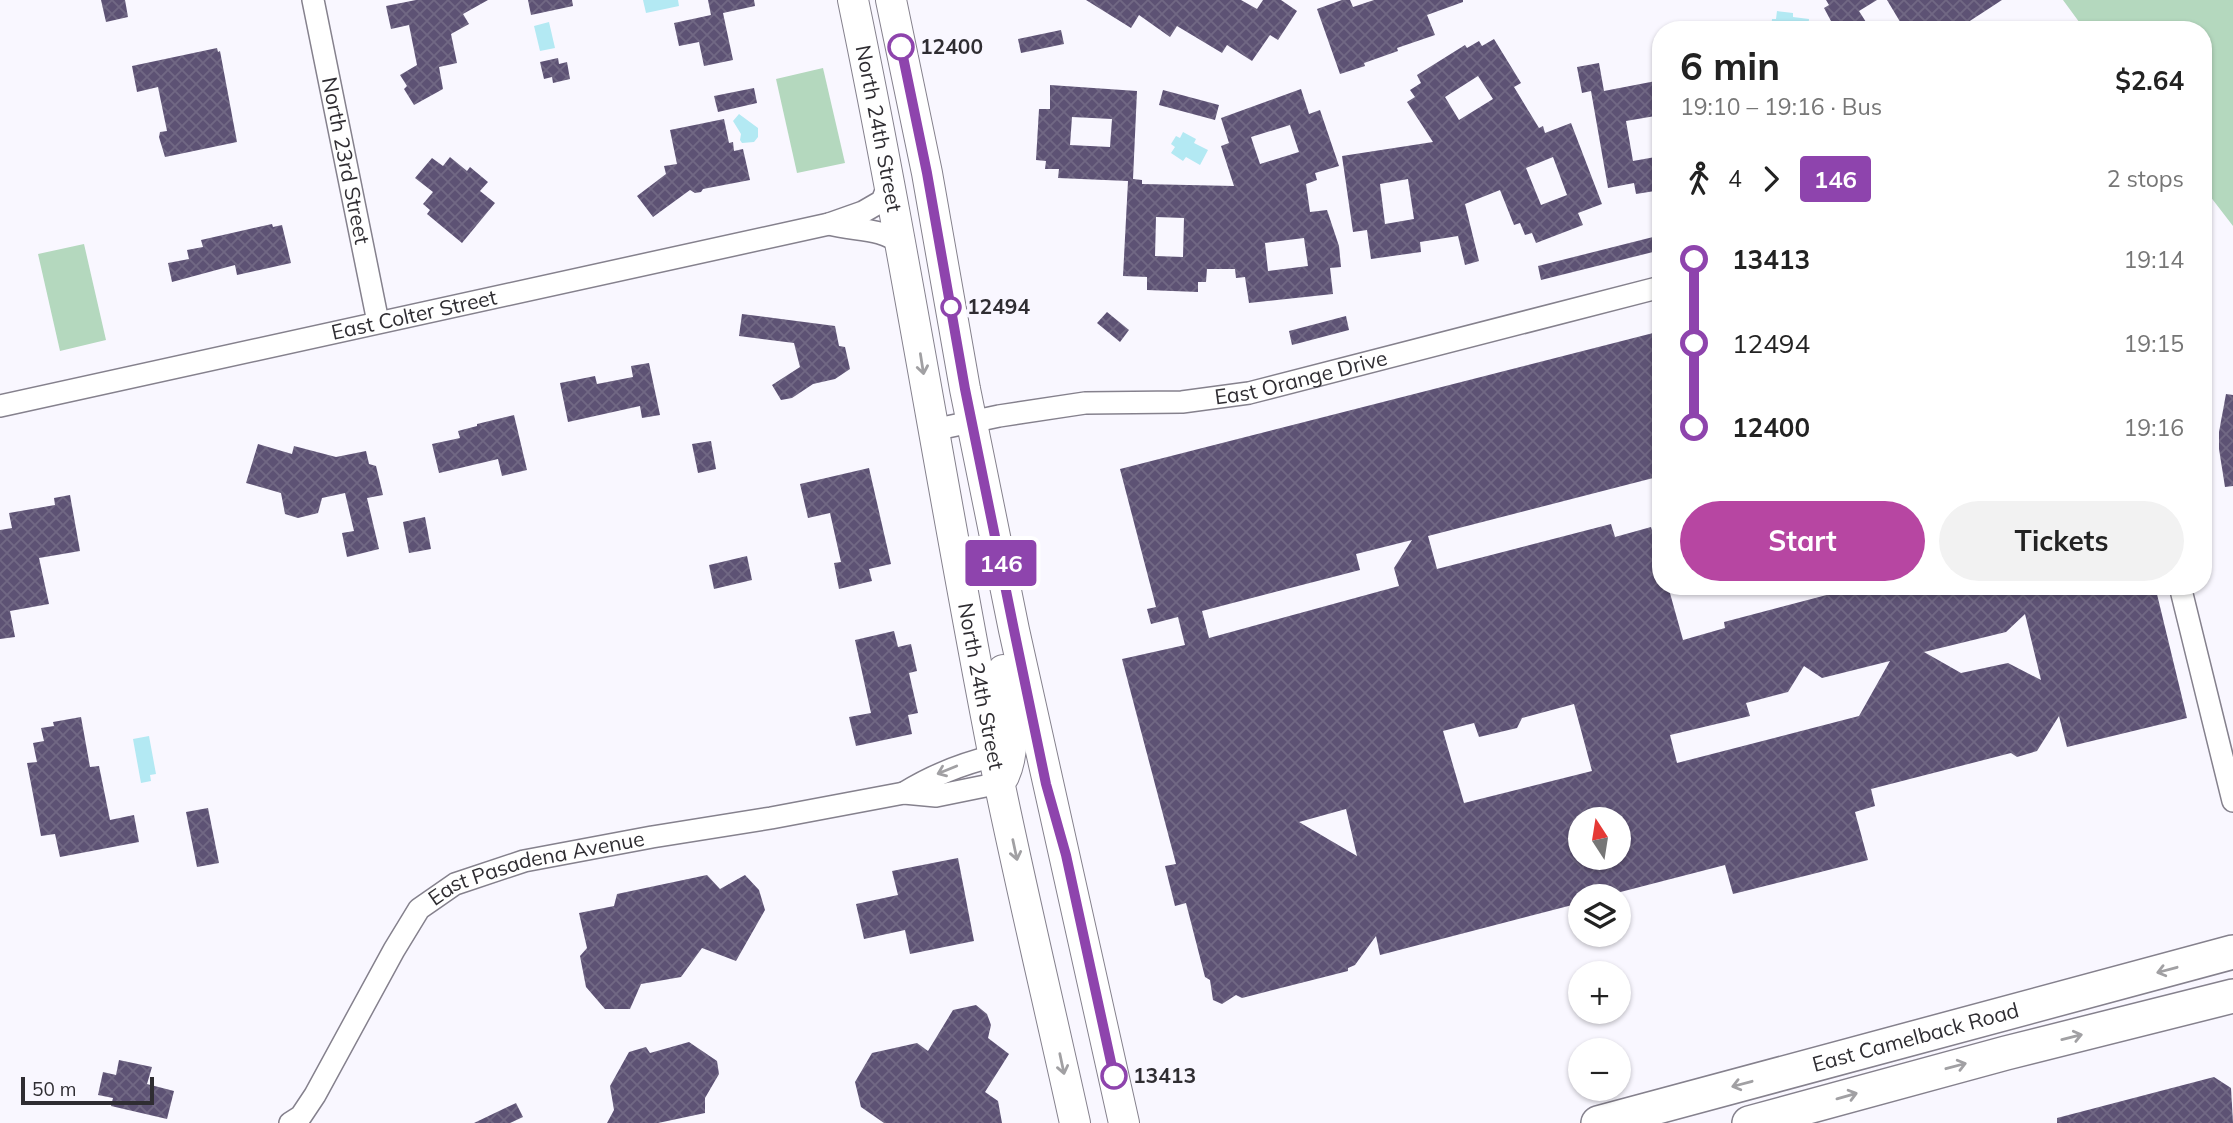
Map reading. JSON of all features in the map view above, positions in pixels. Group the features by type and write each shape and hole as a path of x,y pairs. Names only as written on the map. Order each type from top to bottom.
{"main road":[{"name":"North 24th Street","path":"853,0 890,181 933,430 1075,1123"},
{"name":"North 24th Street","path":"891,0 927,173 972,421 1046,784 1066,855 1124,1123"},
{"path":"972,421 968,458 1010,711 1012,741 1001,768 1019,774 1029,789 1043,837 1055,850 1066,855"},
{"name":"East Camelback Road","path":"1598,1123 2233,952"},
{"name":"East Camelback Road","path":"1749,1123 2006,1053 2233,996"}],"street":[{"name":"North 23rd Street","path":"313,0 378,322"},
{"name":"East Colter Street","path":"0,406 829,224 872,208 881,201 890,181"},
{"name":"East Colter Street","path":"829,224 846,229 884,232 901,244"},
{"name":"East Orange Drive","path":"933,430 1085,403 1182,402 1249,393 1652,289"},
{"path":"2182,595 2233,801"},
{"name":"East Pasadena Avenue","path":"300,1121 419,909 455,884 530,860 904,793 936,796 1001,768"}],"green space":[{"path":"2063,0 2233,0 2233,226 2212,199 2212,21 2078,21"},
{"path":"823,68 845,163 797,173 776,79"},
{"path":"84,244 106,340 60,351 38,254"}],"water":[{"path":"643,0 678,0 679,6 646,13"},
{"path":"1777,11 1809,19 1772,21 1776,19"},
{"path":"549,22 555,48 540,51 534,26"},
{"path":"739,114 758,128 758,137 754,142 742,143 740,140 741,134 733,121"},
{"path":"1183,132 1196,139 1194,143 1208,150 1200,165 1186,157 1183,161 1171,153 1175,147 1171,144 1176,136 1180,138"},
{"path":"149,736 156,774 150,775 151,781 141,783 133,739"}],"building":[{"path":"101,0 125,0 128,17 106,22"},
{"path":"416,0 488,0 463,14 469,24 451,34 457,63 439,67 443,89 414,105 404,89 407,86 400,75 417,65 409,25 391,29 386,6"},
{"path":"528,0 572,0 573,6 531,15"},
{"path":"708,0 754,0 755,6 723,13 733,60 704,66 699,42 679,46 674,23 711,15"},
{"path":"1086,0 1241,0 1257,9 1263,0 1281,0 1297,11 1278,40 1270,35 1252,61 1227,45 1222,53 1177,26 1170,37 1139,15 1131,28"},
{"path":"1342,0 1350,0 1353,7 1374,0 1463,2 1427,15 1435,35 1397,48 1398,51 1340,74 1317,9"},
{"path":"1826,0 1877,0 1859,11 1865,21 1831,21 1824,8 1829,5"},
{"path":"1887,0 2002,0 1970,21 1900,21"},
{"path":"1061,30 1064,44 1021,53 1018,39"},
{"path":"1494,39 1521,83 1514,87 1539,128 1543,126 1545,133 1571,123 1602,204 1578,213 1583,225 1536,243 1532,233 1525,235 1520,223 1514,225 1500,190 1465,204 1479,261 1465,265 1458,236 1420,242 1421,252 1371,259 1367,230 1353,232 1342,156 1433,142 1407,102 1415,97 1410,90 1421,83 1417,75 1465,45 1467,48 1479,41 1482,46","holes":["1478,76 1493,99 1459,120 1445,97","1553,157 1567,195 1541,205 1526,168","1408,179 1414,219 1385,224 1380,184"]},
{"path":"217,48 218,52 220,51 237,142 165,157 159,137 160,132 167,131 158,87 137,92 132,66"},
{"path":"558,58 559,64 567,62 570,79 553,83 552,77 544,79 540,62"},
{"path":"1599,63 1604,91 1652,82 1652,117 1626,121 1633,161 1652,158 1652,191 1636,194 1634,183 1608,188 1591,91 1582,93 1577,67"},
{"path":"1050,85 1137,91 1133,179 1142,180 1142,184 1234,186 1221,146 1229,143 1221,118 1301,89 1309,114 1320,110 1339,166 1315,173 1317,180 1306,184 1310,212 1327,210 1339,246 1341,267 1330,268 1333,294 1249,303 1245,277 1236,278 1235,269 1207,269 1206,282 1198,282 1198,292 1147,290 1147,277 1123,276 1128,181 1058,178 1059,169 1045,169 1046,161 1036,160 1039,109 1050,109","holes":["1072,117 1112,119 1110,147 1070,145","1290,125 1299,152 1260,164 1251,137","1156,217 1184,218 1183,257 1155,256","1304,238 1308,266 1268,271 1265,243"]},
{"path":"754,88 757,103 718,112 714,96"},
{"path":"1163,90 1219,105 1215,120 1159,105"},
{"path":"724,119 729,143 733,142 734,151 743,149 750,180 695,193 690,190 653,217 637,196 666,174 664,166 677,164 670,130"},
{"path":"450,157 467,171 470,167 488,182 480,191 495,203 462,243 427,214 430,210 423,204 433,192 415,178 432,158 443,166"},
{"path":"272,224 273,227 282,225 291,263 237,275 235,265 172,282 168,263 189,259 187,250 203,247 201,240"},
{"path":"1652,237 1652,252 1541,280 1538,266"},
{"path":"1107,312 1129,330 1120,342 1097,323"},
{"path":"742,314 835,326 839,346 845,347 850,369 835,379 813,384 792,398 781,400 772,385 800,367 794,343 739,336"},
{"path":"1346,316 1349,330 1292,345 1289,331"},
{"path":"1652,333 1652,478 1428,536 1437,569 1611,524 1615,537 1651,527 1652,595 1670,595 1683,640 1725,628 1724,622 1827,595 2157,595 2187,718 2067,747 2059,716 2037,751 2017,757 2011,753 1871,789 1875,806 1855,812 1868,860 1733,894 1725,865 1631,889 1631,884 1568,884 1568,906 1380,955 1376,936 1348,971 1242,998 1236,995 1222,1004 1213,1000 1210,980 1205,977 1186,903 1175,906 1165,866 1176,864 1122,659 1185,645 1178,617 1151,624 1147,609 1156,607 1120,469","holes":["1412,540 1394,568 1399,586 1209,638 1202,611 1360,570 1356,554","2025,614 2041,680 2008,663 1961,673 1924,652 2006,632","1890,661 1859,716 1677,763 1670,735 1750,716 1746,703 1788,692 1804,666 1822,678","1574,704 1592,771 1464,803 1443,731 1474,723 1479,737 1517,728 1522,718","1346,809 1357,856 1299,822"]},
{"path":"649,363 660,415 642,418 640,406 568,422 560,383 595,376 597,384 633,377 631,366"},
{"path":"2226,394 2233,395 2233,486 2225,487 2219,432"},
{"path":"514,415 527,470 502,476 498,459 439,473 432,444 460,438 458,431 477,424"},
{"path":"711,441 716,469 698,473 692,444"},
{"path":"258,444 292,454 294,446 336,457 366,451 369,464 376,466 383,495 367,498 379,549 347,557 342,533 354,531 345,493 322,498 318,513 298,518 285,514 281,493 246,483"},
{"path":"869,468 891,564 869,569 872,581 839,589 834,563 841,562 830,513 808,518 800,484"},
{"path":"70,495 80,551 39,558 49,604 10,611 15,637 0,639 0,530 12,528 9,513 55,505 54,498"},
{"path":"425,517 431,549 409,553 403,522"},
{"path":"747,556 752,580 714,589 709,565"},
{"path":"894,631 898,647 911,644 917,671 909,673 918,713 908,715 912,734 856,746 849,717 871,713 855,640"},
{"path":"81,717 90,767 99,766 110,820 134,815 139,842 60,857 55,834 41,836 27,763 37,762 33,743 44,741 41,728 54,726 53,722"},
{"path":"208,808 219,863 197,867 186,812"},
{"path":"958,858 974,941 910,954 905,930 864,939 856,904 898,895 892,871"},
{"path":"707,875 720,889 745,875 759,890 765,910 736,961 702,948 681,977 641,984 630,1009 605,1009 586,987 580,956 587,948 579,913 614,906 617,894"},
{"path":"976,1005 987,1014 991,1025 988,1038 1009,1054 985,1092 998,1101 1002,1123 884,1123 861,1107 855,1082 872,1053 917,1043 928,1051 953,1010"},
{"path":"689,1042 717,1061 719,1074 705,1098 705,1113 658,1123 607,1123 614,1110 610,1086 629,1052 646,1047 650,1053"},
{"path":"119,1060 152,1067 147,1084 174,1091 167,1119 111,1106 113,1098 98,1095 103,1072 116,1075"},
{"path":"2214,1077 2231,1088 2233,1123 2057,1123 2057,1118"},
{"path":"516,1103 523,1117 510,1123 474,1123"}],"bus line":[{"name":"146","path":"901,47 927,173 965,389 1014,630 1046,784 1066,855 1114,1076"}],"place":[{"name":"12400","path":"901,47"},
{"name":"12494","path":"951,307"},
{"name":"13413","path":"1114,1076"}]}
